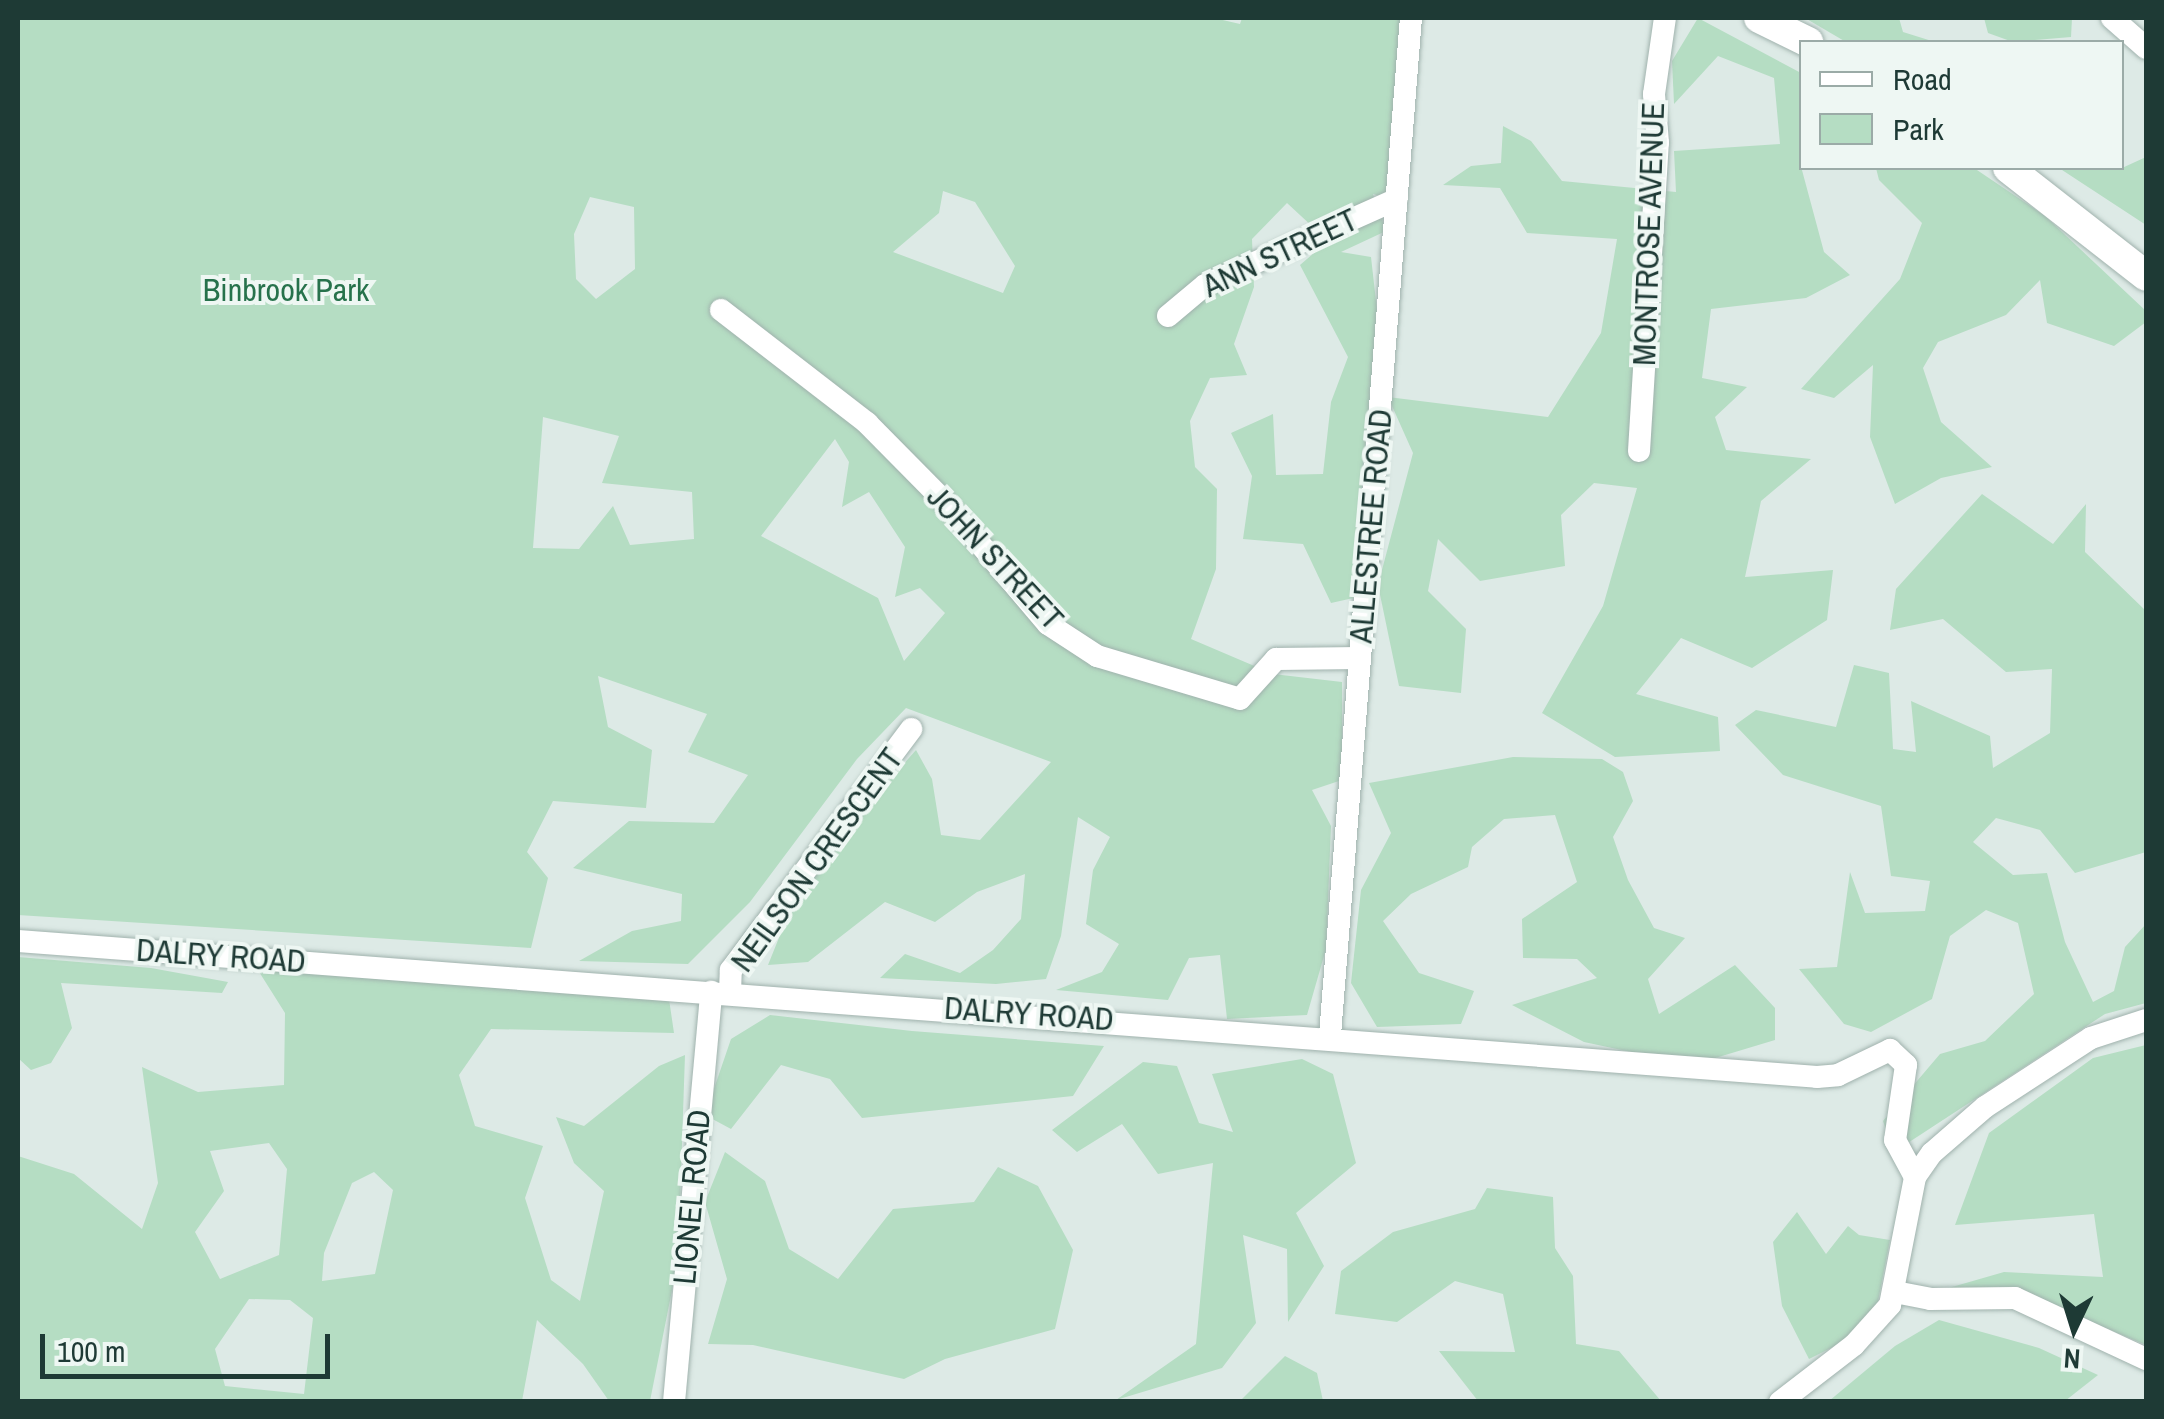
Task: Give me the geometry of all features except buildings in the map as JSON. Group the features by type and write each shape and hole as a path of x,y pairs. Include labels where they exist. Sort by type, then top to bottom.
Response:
{"street":[{"name":"ALLESTREE ROAD","path":"1330,1036 1412,18"},
{"name":"MONTROSE AVENUE","path":"1638,451 1658,142 1654,94 1666,18"},
{"path":"1759,18 1804,40"},
{"path":"2112,18 2146,48"},
{"path":"2011,170 2146,276"},
{"name":"ANN STREET","path":"1168,316 1205,285 1397,199"},
{"name":"JOHN STREET","path":"720,310 867,423 941,498 1048,624 1097,656 1240,699 1276,659 1360,658"},
{"name":"NEILSON CRESCENT","path":"720,993 731,970 911,729"},
{"name":"DALRY ROAD","path":"18,941 1330,1036 1817,1077 1897,1051 1906,1065 1895,1140 1915,1177"},
{"name":"LIONEL ROAD","path":"674,1402 720,993"},
{"path":"1780,1402 1854,1345 1883,1316 1894,1292 1915,1177 1985,1107 2090,1038 2146,1020"},
{"path":"1894,1292 1930,1299 2015,1298 2146,1359"}],"green space":[{"name":"Binbrook Park","path":"18,18 1214,18 1240,24 1242,18 1407,18 1393,200 1373,194 1386,231 1341,252 1371,257 1378,319 1362,477 1358,597 1331,603 1303,544 1243,539 1252,476 1231,433 1273,414 1276,475 1323,474 1331,402 1348,357 1300,265 1328,241 1287,203 1252,239 1254,287 1234,344 1247,375 1210,378 1190,421 1195,467 1217,489 1216,569 1191,639 1273,674 1342,682 1342,780 1312,790 1331,826 1326,949 1307,1015 1227,1019 1220,955 1189,958 1168,1000 1056,990 1102,972 1119,944 1086,924 1093,870 1110,837 1078,817 1061,936 1046,979 996,984 880,978 905,954 960,973 993,950 1021,919 1025,874 977,892 935,922 885,902 808,962 768,965 803,878 916,750 932,779 941,835 980,840 1051,762 906,708 857,759 750,902 688,964 579,961 632,931 681,921 682,894 573,868 629,821 714,823 748,775 688,752 707,714 598,676 608,727 652,750 646,808 553,801 527,852 548,878 531,948 18,915","holes":["943,191 975,202 1015,266 1003,293 893,252 939,213","590,197 634,207 635,269 596,299 576,279 574,234","543,417 619,436 602,483 692,492 694,539 630,545 613,506 579,549 533,548","835,439 849,462 842,507 869,492 905,547 895,597 920,588 945,613 904,661 878,598 761,536"]},
{"path":"1698,18 1799,72 1799,170 1824,252 1850,275 1806,298 1711,309 1702,378 1747,387 1715,417 1726,450 1811,459 1761,501 1745,577 1833,570 1827,620 1752,668 1681,638 1636,694 1718,717 1720,751 1615,757 1542,713 1603,606 1637,488 1594,483 1561,515 1565,566 1480,581 1438,539 1428,591 1466,629 1461,693 1399,686 1378,585 1413,453 1388,397 1548,417 1601,333 1617,239 1527,233 1500,188 1443,185 1471,166 1501,163 1503,126 1531,141 1562,181 1676,192 1674,151 1780,144 1774,78 1718,56 1674,104 1672,61"},
{"path":"1805,18 1899,18 1903,32 1929,40 1843,40"},
{"path":"1984,18 2072,18 2071,37 2007,40 1988,33"},
{"path":"2146,157 2146,225 2062,170 2124,170"},
{"path":"1876,170 1977,170 2045,216 2146,311 2146,322 2114,346 2047,323 2040,280 2006,315 1938,342 1923,368 1941,422 1992,467 1941,478 1895,504 1870,437 1873,365 1834,398 1801,389 1900,279 1922,223 1879,180"},
{"path":"1982,494 2053,544 2086,504 2085,552 2146,611 2146,852 2075,873 2040,830 1996,818 1973,842 2013,875 2047,873 2065,942 2093,1002 2114,991 2125,947 2146,924 2146,1003 2105,1014 1894,1152 1883,1121 1940,1054 1985,1041 2034,994 2018,923 1986,910 1950,936 1932,999 1871,1032 1844,1024 1799,969 1837,967 1850,872 1865,913 1925,911 1930,881 1891,876 1881,806 1783,775 1735,725 1756,710 1836,727 1854,665 1889,673 1893,749 1916,752 1911,701 1990,736 1993,768 2050,733 2052,669 2006,672 1943,619 1890,630 1896,589"},
{"path":"1513,757 1602,759 1623,772 1633,801 1613,837 1628,880 1654,928 1685,938 1648,979 1659,1014 1735,965 1775,1008 1775,1040 1692,1065 1584,1042 1512,1005 1597,978 1577,959 1523,958 1522,919 1577,882 1555,815 1504,819 1472,847 1468,867 1411,894 1383,921 1419,973 1474,991 1461,1024 1377,1027 1351,983 1361,890 1391,833 1369,783"},
{"path":"18,957 151,968 228,982 222,993 61,983 72,1028 51,1063 31,1070 18,1058"},
{"path":"256,967 669,999 674,1033 491,1029 459,1075 475,1126 543,1146 525,1198 551,1280 580,1301 604,1191 574,1163 556,1117 584,1126 659,1066 685,1055 678,1260 650,1401 609,1401 583,1364 537,1320 522,1401 18,1401 18,1156 74,1174 142,1229 158,1183 142,1067 198,1092 284,1085 285,1013","holes":["269,1143 287,1169 279,1255 220,1279 195,1232 224,1191 210,1151","374,1172 393,1190 375,1274 322,1281 324,1253 352,1183","249,1299 290,1300 313,1318 304,1394 225,1386 215,1349"]},
{"path":"770,1015 1104,1046 1073,1096 862,1118 830,1079 781,1065 731,1129 705,1115 731,1039"},
{"path":"2146,1045 2146,1345 2108,1329 1945,1289 2004,1272 2103,1277 2094,1214 1955,1225 1989,1133 2093,1058"},
{"path":"1302,1059 1333,1074 1356,1163 1296,1213 1324,1266 1288,1322 1287,1249 1243,1235 1256,1323 1222,1368 1116,1400 1196,1344 1213,1163 1158,1174 1122,1124 1077,1152 1052,1130 1143,1062 1177,1066 1199,1123 1233,1132 1212,1074"},
{"path":"725,1152 765,1181 789,1249 838,1279 893,1209 974,1202 998,1167 1038,1186 1073,1250 1055,1329 945,1359 904,1379 753,1345 708,1344 727,1279 705,1202"},
{"path":"1487,1188 1553,1197 1555,1248 1573,1276 1576,1344 1619,1351 1661,1401 1478,1401 1439,1351 1515,1352 1503,1294 1455,1281 1397,1322 1335,1314 1341,1271 1393,1232 1475,1209"},
{"path":"1797,1212 1826,1254 1848,1226 1859,1235 1890,1240 1873,1327 1809,1359 1782,1306 1773,1242"},
{"path":"1939,1320 2039,1348 2098,1375 2065,1401 1829,1401 1895,1346"},
{"path":"1285,1356 1317,1373 1323,1401 1240,1401"}]}
